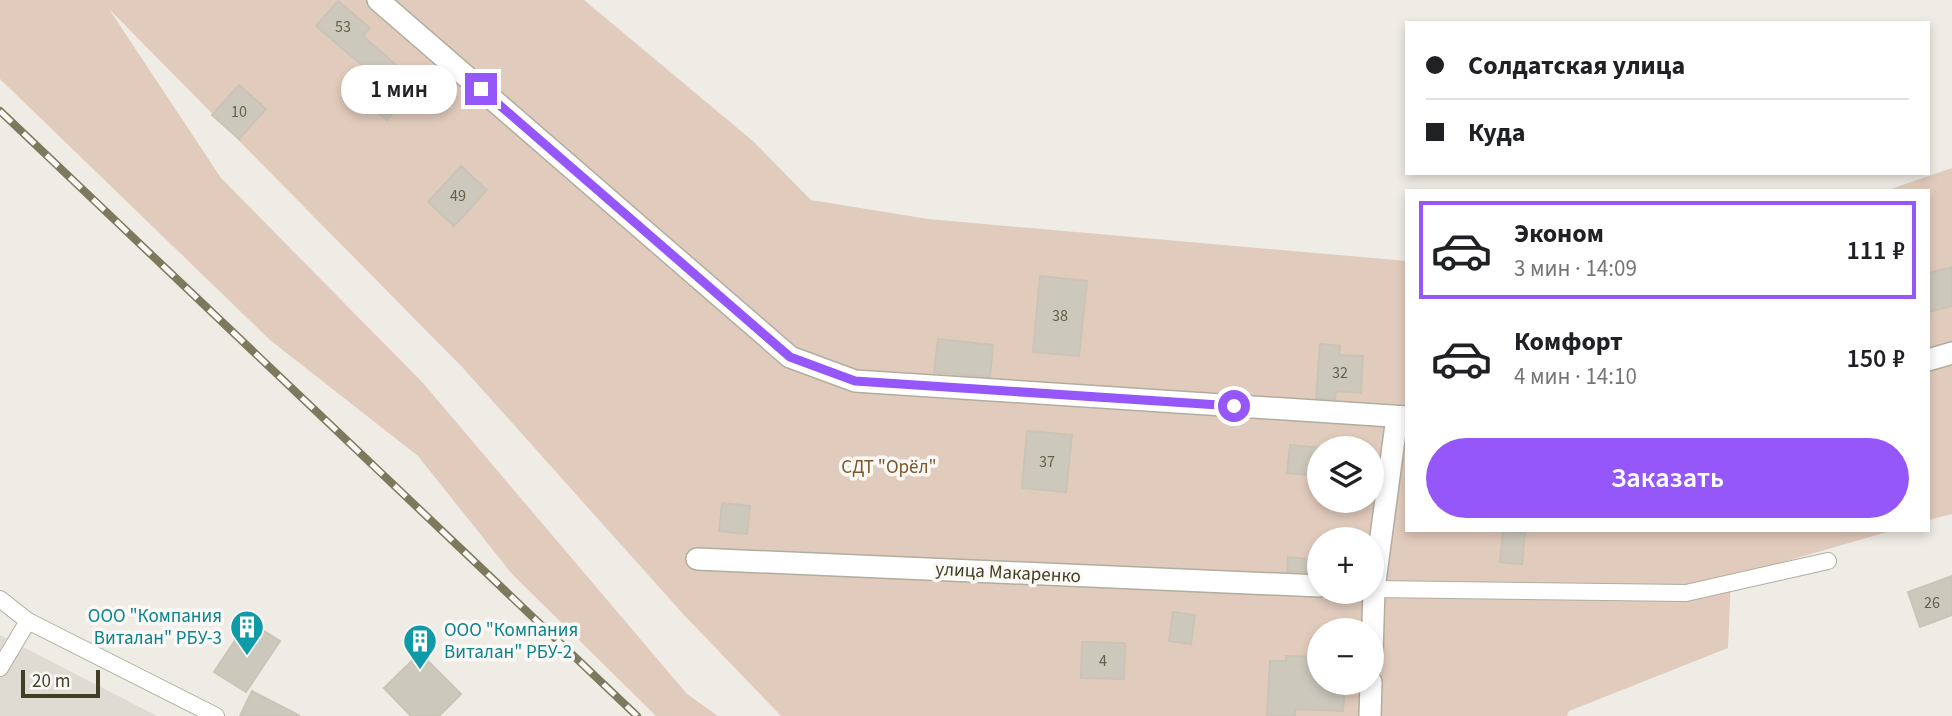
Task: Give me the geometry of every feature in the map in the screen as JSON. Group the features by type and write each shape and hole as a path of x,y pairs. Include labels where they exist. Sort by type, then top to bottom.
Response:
{"street":[{"path":"378,0 790,357 855,381 1402,417 1383,527"},
{"path":"1930,359 1952,353"},
{"name":"улица Макаренко","path":"697,559 1307,585"},
{"path":"1370,716 1371,695"}],"lane":[{"path":"1384,589 1686,593 1828,561"},
{"path":"0,599 28,621 216,716"},
{"path":"0,668 28,621"}],"shaded area":[{"path":"0,635 157,716 0,716"}],"green space":[{"name":"СДТ \"Орёл\"","path":"0,0 584,0 754,142 811,200 928,219 1405,261 1405,532 1887,532 1731,577 1728,648 1569,711 1567,716 781,716 684,615 463,368 109,9 221,178 423,383 687,694 718,716 656,716 512,574 418,456 270,340 0,79"},
{"path":"1952,168 1952,514 1930,520 1930,189 1891,189"}],"building":[{"path":"338,1 370,28 363,36 418,84 387,120 354,91 370,72 316,26"},
{"path":"239,85 266,109 239,139 212,115"},
{"path":"461,166 487,190 454,226 428,202"},
{"path":"1952,267 1952,306 1930,312 1930,272"},
{"path":"1040,276 1087,281 1079,356 1033,352"},
{"path":"938,339 993,345 990,377 934,372"},
{"path":"1320,344 1340,346 1339,355 1363,356 1361,393 1336,391 1335,399 1316,398"},
{"path":"1027,431 1072,435 1066,492 1022,488"},
{"path":"1290,445 1307,447 1307,475 1287,473"},
{"path":"722,503 750,506 747,534 719,531"},
{"path":"1503,532 1525,533 1522,564 1500,562"},
{"path":"1288,557 1307,559 1307,572 1287,571"},
{"path":"1952,576 1952,615 1920,627 1908,592"},
{"path":"1173,612 1195,615 1191,644 1169,641"},
{"name":"ООО \"Компания Виталан\" РБУ-3","path":"248,621 280,641 246,692 214,672"},
{"path":"1082,642 1125,643 1124,679 1081,678"},
{"name":"ООО \"Компания Виталан\" РБУ-2","path":"420,653 461,694 439,716 411,716 384,688"},
{"path":"1286,656 1307,657 1307,695 1344,695 1343,711 1295,709 1295,716 1267,716 1270,661 1286,661"},
{"path":"252,691 300,716 240,716"}],"railway":[{"path":"0,111 637,716"}],"place":[{"name":"ООО \"Компания Виталан\" РБУ-3","path":"247,657"},
{"name":"ООО \"Компания Виталан\" РБУ-2","path":"420,671"}],"route":[{"path":"481,89 790,357 855,381 1234,406"}]}
